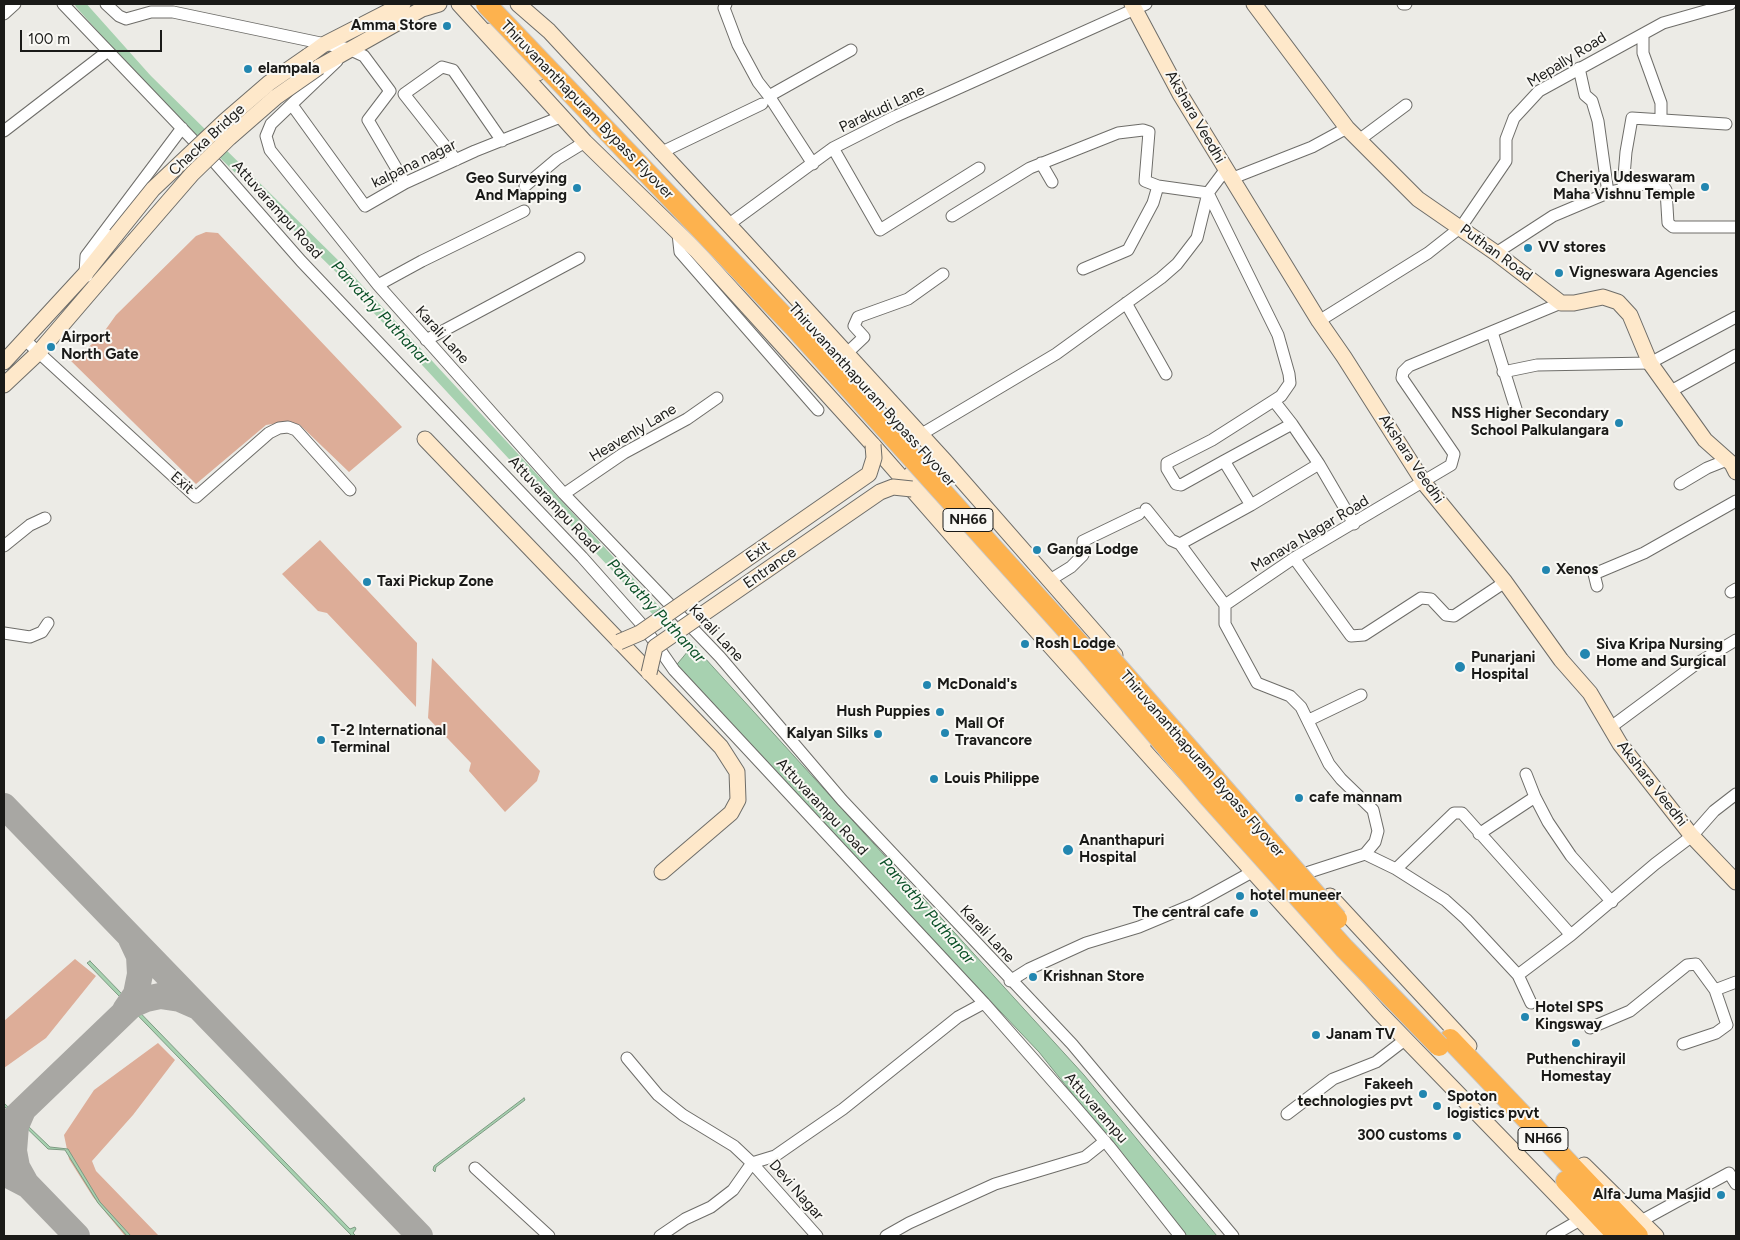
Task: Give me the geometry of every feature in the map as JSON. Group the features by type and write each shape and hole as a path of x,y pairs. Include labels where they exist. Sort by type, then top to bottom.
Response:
{"highway":[{"name":"Thiruvananthapuram Bypass Flyover","path":"486,4 800,335 1084,649 1208,796 1338,940 1639,1229"},
{"name":"Thiruvananthapuram Bypass Flyover","path":"503,4 801,317 1092,638 1445,1043 1618,1236"}],"street":[{"path":"4,14 15,4"},
{"name":"Attuvarampu Road","path":"62,4 216,164 324,285 582,557 644,628 674,670 984,1004"},
{"path":"106,4 119,16 126,19 151,12 173,12 323,45 349,48 364,56 390,92 400,96 442,68 453,70 502,141"},
{"path":"314,61 323,45 403,4"},
{"path":"314,61 349,48 422,9 439,4"},
{"path":"459,4 585,142 696,250 874,445 1252,872 1406,1039 1596,1236"},
{"path":"518,4 549,31 846,354 1050,580 1309,874 1639,1229 1656,1236"},
{"path":"726,4 724,8 738,45 758,82 765,100 812,164"},
{"name":"Puthan Road","path":"1254,4 1347,128 1418,199 1496,252 1561,303"},
{"name":"Mepally Road","path":"1319,321 1428,252 1461,227 1506,161 1506,139 1514,118 1538,91 1662,24 1730,4"},
{"name":"Parakudi Lane","path":"978,168 880,230 833,148 1138,5"},
{"name":"Akshara Veedhi","path":"1138,5 1180,94 1319,321 1424,483 1505,582 1561,660 1590,693 1620,744 1692,836 1736,882"},
{"path":"483,30 492,32 506,40 694,228 1093,676 1222,828 1223,840"},
{"path":"1643,34 1643,53 1661,103 1661,120"},
{"name":"Karali Lane","path":"349,48 271,124 266,136 270,150 378,285 426,340 564,494 720,657 842,800 1010,981 1072,1044 1233,1236"},
{"path":"660,153 765,100 851,50"},
{"path":"4,131 108,51"},
{"name":"Chacka Bridge","path":"4,362 85,274 153,189 225,121 269,83 314,61"},
{"name":"Chacka Bridge","path":"4,385 38,352 192,174 314,61"},
{"path":"1579,68 1585,95 1592,101 1598,121 1608,193"},
{"path":"390,92 368,120 404,183"},
{"path":"404,94 456,160"},
{"path":"1359,140 1406,104"},
{"name":"kalpana nagar","path":"292,105 365,206 404,183 563,116"},
{"path":"1623,188 1626,152 1632,118 1726,124"},
{"path":"97,283 85,274 86,256 182,128"},
{"path":"920,436 1056,354 1177,264 1197,238 1208,193 1229,173 1312,146 1347,128"},
{"path":"952,216 999,186 1041,163 1118,133 1143,130 1149,132 1145,181 1158,186 1208,193"},
{"path":"525,186 557,159 585,142"},
{"path":"728,225 833,148"},
{"path":"1041,163 1052,182"},
{"path":"1496,252 1553,216 1608,193 1649,183 1662,184 1666,190 1668,223 1673,227 1736,227"},
{"path":"1083,269 1128,250 1153,202 1158,186"},
{"path":"1208,193 1278,335 1290,383 1287,390 1274,401 1212,440 1167,463 1167,469 1176,484 1181,485 1292,424"},
{"path":"378,285 422,260 524,211"},
{"path":"678,234 680,252 818,410"},
{"path":"426,340 579,258"},
{"path":"846,354 864,337 854,326 858,317 908,299 943,274"},
{"path":"1516,409 1492,332 1561,303 1574,303 1603,298 1618,302 1630,315 1650,363 1705,440 1733,464"},
{"path":"1126,303 1166,374"},
{"path":"1504,372 1537,365 1650,363 1736,317"},
{"name":"Manava Nagar Road","path":"1225,605 1294,558 1424,483 1451,465 1454,454 1405,383 1403,372 1416,362 1492,332"},
{"path":"25,340 38,352"},
{"name":"Exit","path":"38,352 196,496 269,433 279,428 288,427 296,430 350,490"},
{"path":"1671,391 1736,355"},
{"name":"Heavenly Lane","path":"564,494 624,453 687,419 717,398"},
{"path":"1274,401 1319,464 1354,524"},
{"path":"425,439 721,747 737,772 738,800 731,813 662,872"},
{"name":"Exit","path":"619,642 640,634 869,474 874,458 874,445"},
{"path":"1224,461 1251,505"},
{"path":"1180,544 1251,505 1319,464"},
{"path":"1680,484 1707,468 1733,464"},
{"name":"Entrance","path":"649,673 655,647 880,492 893,487 912,489"},
{"path":"1597,586 1594,574 1644,552 1736,501"},
{"path":"1050,580 1071,567 1083,555 1083,541 1143,512 1171,540 1180,544 1225,605 1225,624 1257,683 1290,696 1301,707 1329,764 1341,779 1373,810 1378,831 1375,842 1365,854 1309,874 1300,874 1285,885 1280,901"},
{"path":"4,546 30,525 45,518"},
{"path":"1294,558 1350,636 1364,635 1421,598 1431,599 1446,615 1454,616 1505,582"},
{"path":"4,633 30,637 42,632 48,623"},
{"path":"1611,728 1696,664 1736,640"},
{"path":"1309,720 1361,695"},
{"path":"1526,774 1535,798 1548,822 1572,856 1612,902"},
{"path":"1518,975 1571,935 1655,864 1692,836 1714,811 1736,794"},
{"path":"1479,834 1535,798"},
{"path":"1396,869 1454,813 1465,815 1479,834 1571,935"},
{"path":"1010,981 1029,969 1086,943 1139,927 1194,904 1252,872 1267,869 1280,857 1280,841"},
{"path":"1365,854 1396,869 1445,900 1466,919 1518,975 1531,1002"},
{"path":"1590,1028 1630,1011 1680,970 1692,963 1696,964 1715,990 1727,1025 1716,1033 1683,1044"},
{"path":"1715,990 1736,982"},
{"path":"660,1236 685,1219 711,1207 733,1190 752,1163 775,1156 790,1146 843,1109 958,1017 984,1004"},
{"name":"Attuvarampu","path":"984,1004 1105,1141 1180,1236"},
{"path":"1287,1114 1333,1079 1376,1062 1406,1039"},
{"name":"Devi Nagar","path":"627,1058 658,1094 683,1116 734,1146 752,1163 817,1236"},
{"path":"886,1236 909,1223 995,1184 1085,1157 1105,1141"},
{"path":"475,1168 549,1236"},
{"path":"1639,1229 1730,1173 1736,1184"},
{"path":"1552,1236 1580,1220"}],"shaded area":[{"path":"206,232 218,233 402,427 349,472 300,425 285,422 266,425 196,484 69,359 83,352 101,336 116,315 196,236"},
{"path":"320,540 417,643 416,707 327,613 318,611 282,574"},
{"path":"432,658 540,771 537,781 505,812 469,771 471,763 428,718"},
{"path":"75,959 96,976 46,1038 4,1068 4,1021"},
{"path":"158,1043 175,1060 133,1115 92,1161 96,1171 159,1236 125,1236 93,1197 69,1159 64,1135 94,1090"}],"water":[{"path":"693,645 1084,1075 1217,1236 1186,1236 1039,1052 674,668"},
{"path":"90,961 350,1229 355,1227 356,1229 353,1233 356,1236 352,1236 87,963"},
{"path":"524,1098 525,1100 436,1167 435,1172 433,1170 434,1166"},
{"path":"4,1103 50,1147 68,1149 100,1202 131,1236 127,1236 98,1203 65,1150 48,1149 4,1106"}],"waterway":[{"name":"Parvathy Puthanar","path":"80,4 147,79 342,271 700,658"}],"taxiway":[{"path":"4,806 420,1236"},
{"path":"129,1006 125,1010 136,994 140,974 139,956 131,939"},
{"path":"4,1128 132,1005 160,996 180,999 196,1006"},
{"path":"4,1173 27,1185 17,1167 14,1151 16,1126 23,1110"},
{"path":"15,1172 77,1236"}],"place":[{"name":"Amma Store","path":"447,26"},
{"name":"elampala","path":"248,69"},
{"name":"Cheriya Udeswaram Maha Vishnu Temple","path":"1705,187"},
{"name":"Geo Surveying And Mapping","path":"577,188"},
{"name":"VV stores","path":"1528,248"},
{"name":"Vigneswara Agencies","path":"1559,273"},
{"name":"Airport North Gate","path":"51,347"},
{"name":"NSS Higher Secondary School Palkulangara","path":"1619,423"},
{"name":"Ganga Lodge","path":"1037,550"},
{"name":"Xenos","path":"1546,570"},
{"name":"Taxi Pickup Zone","path":"367,582"},
{"name":"Rosh Lodge","path":"1025,644"},
{"name":"Siva Kripa Nursing Home and Surgical","path":"1585,654"},
{"name":"Punarjani Hospital","path":"1460,667"},
{"name":"McDonald's","path":"927,685"},
{"name":"Hush Puppies","path":"940,712"},
{"name":"Mall Of Travancore","path":"945,733"},
{"name":"Kalyan Silks","path":"878,734"},
{"name":"T-2 International Terminal","path":"321,740"},
{"name":"Louis Philippe","path":"934,779"},
{"name":"cafe mannam","path":"1299,798"},
{"name":"Ananthapuri Hospital","path":"1068,850"},
{"name":"hotel muneer","path":"1240,896"},
{"name":"The central cafe","path":"1254,913"},
{"name":"Krishnan Store","path":"1033,977"},
{"name":"Hotel SPS Kingsway","path":"1525,1017"},
{"name":"Janam TV","path":"1316,1035"},
{"name":"Puthenchirayil Homestay","path":"1576,1043"},
{"name":"Fakeeh technologies pvt","path":"1423,1094"},
{"name":"Spoton logistics pvvt","path":"1437,1106"},
{"name":"300 customs","path":"1457,1136"},
{"name":"Alfa Juma Masjid","path":"1721,1195"}]}
